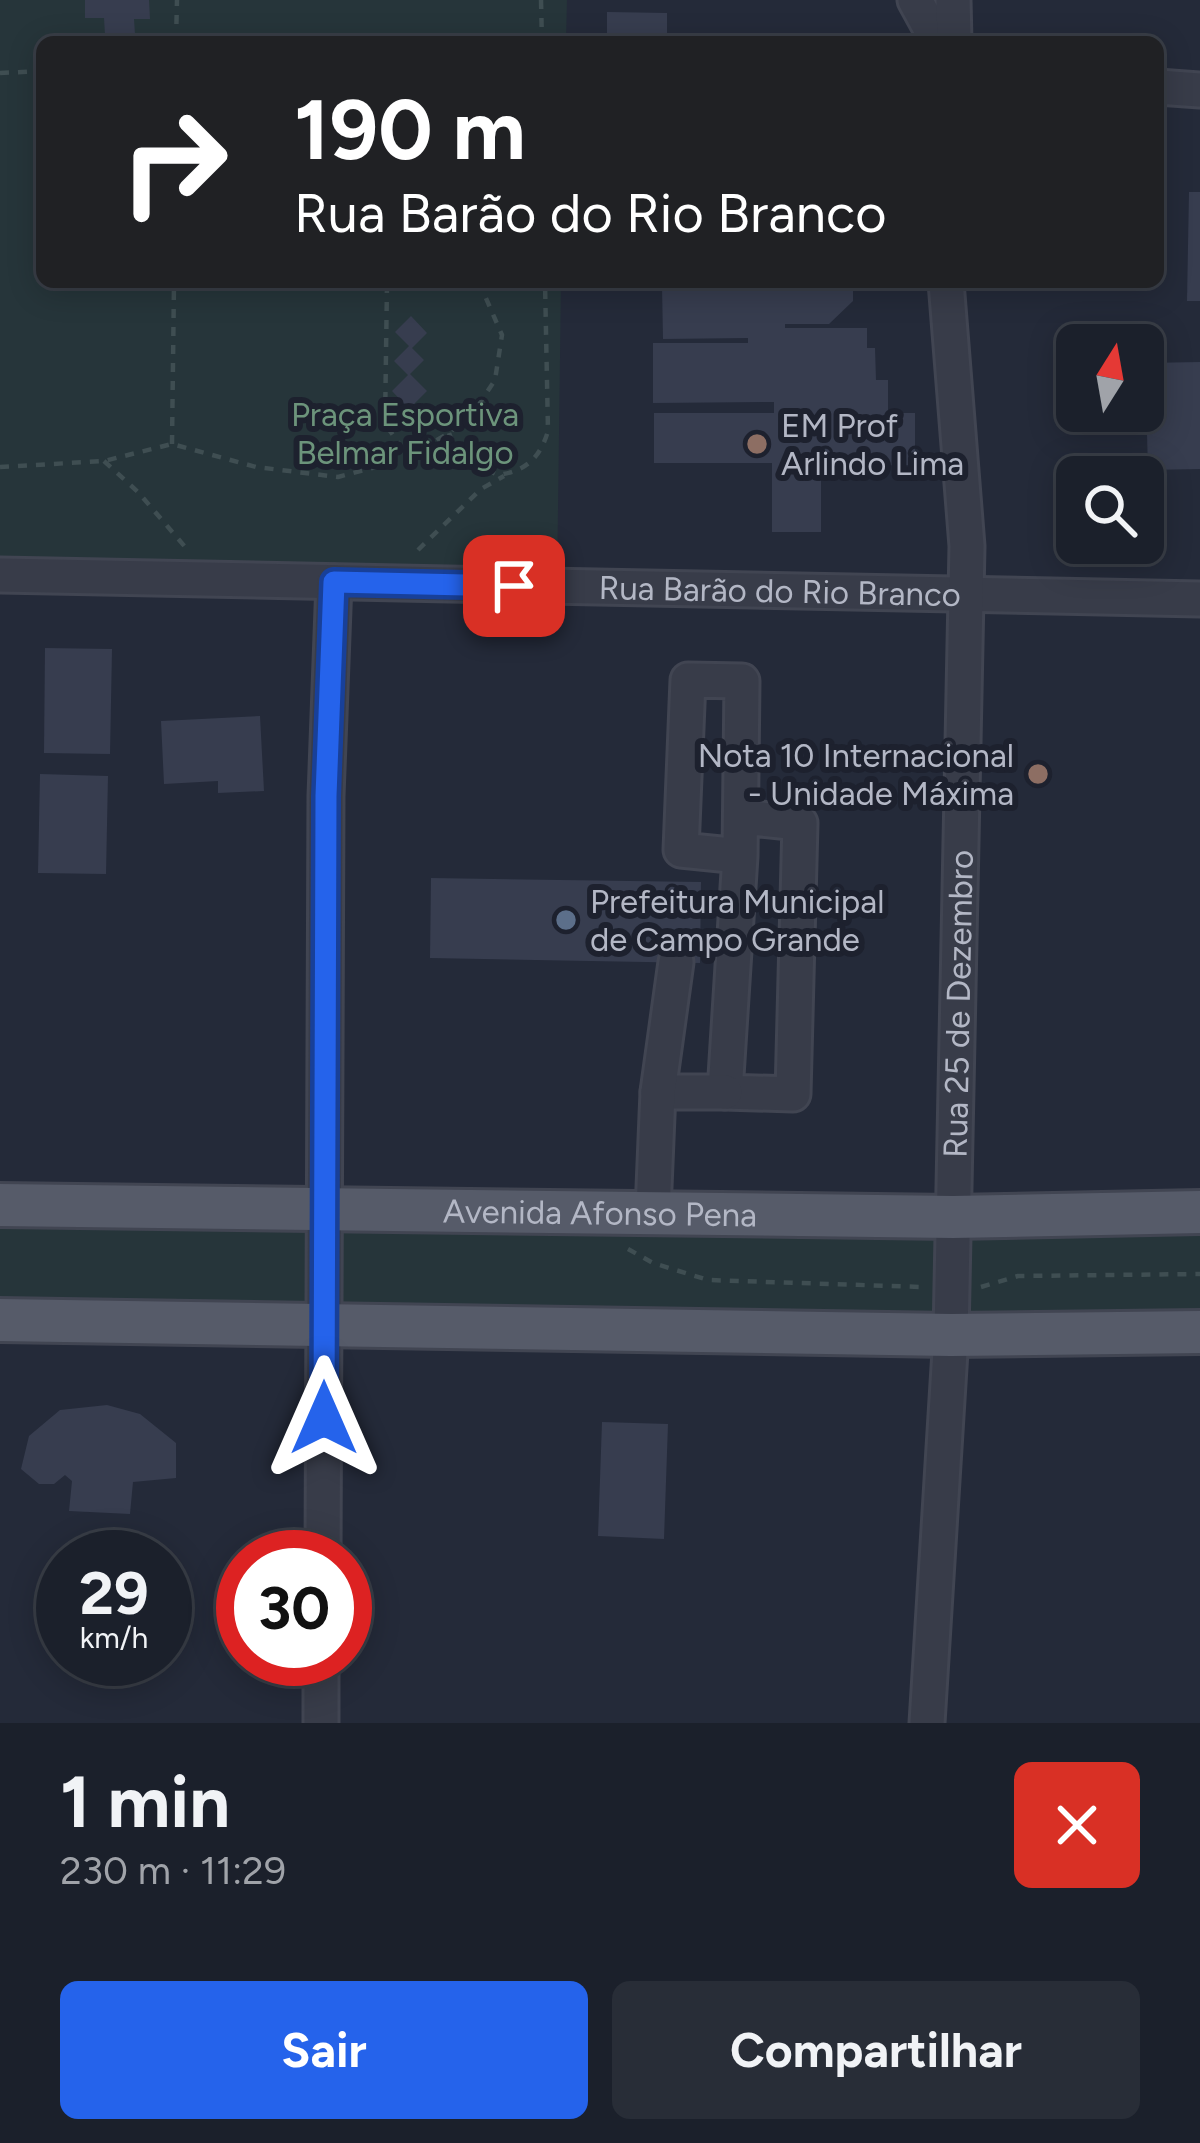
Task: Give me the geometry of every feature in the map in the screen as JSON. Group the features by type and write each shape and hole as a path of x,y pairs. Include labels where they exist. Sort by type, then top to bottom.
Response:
{"main road":[{"name":"Avenida Afonso Pena","path":"0,1205 953,1217 1200,1212"},
{"path":"0,1320 950,1335 1200,1332"}],"street":[{"path":"915,0 935,36"},
{"path":"953,0 954,36"},
{"path":"1164,87 1200,90"},
{"name":"Rua 25 de Dezembro","path":"926,1723 952,1287 967,547 946,288"},
{"name":"Rua Barão do Rio Branco","path":"0,575 1200,599"},
{"path":"322,1530 326,796 334,582"},
{"path":"725,1092 740,856 742,817 742,681 688,680 682,850 740,856"},
{"path":"658,1092 793,1094 800,823 742,817"},
{"path":"652,1211 658,1092 676,962"},
{"path":"321,1686 321,1723"}],"path":[{"path":"176,36 177,0"},
{"path":"542,0 542,36"},
{"path":"0,74 36,71"},
{"path":"172,444 174,288"},
{"path":"387,288 385,424 400,446 415,452"},
{"path":"0,467 104,461 172,444 256,467 338,477 415,452 449,433 475,410 495,380 502,335 483,288"},
{"path":"385,583 481,489 529,465 542,448 548,431 545,288"},
{"path":"449,433 472,461 498,475 515,472"},
{"path":"104,461 172,531 204,579"},
{"path":"626,1247 653,1263 708,1280 988,1287 1018,1276 1200,1274"}],"green space":[{"name":"Praça Esportiva Belmar Fidalgo","path":"0,0 567,0 566,36 36,36 36,288 561,288 557,586 0,575"},
{"path":"0,1205 1200,1212 1200,1332 0,1320"}],"building":[{"path":"85,0 149,0 150,19 134,19 135,34 105,35 104,18 85,18"},
{"path":"607,12 667,13 667,36 607,36"},
{"path":"1189,192 1200,192 1200,301 1187,301"},
{"path":"662,288 853,288 853,301 829,324 785,324 785,328 867,328 867,348 875,348 876,380 888,380 888,413 915,413 915,465 821,466 821,532 772,532 772,463 654,463 654,413 774,413 774,402 653,403 653,343 748,343 748,338 663,339"},
{"path":"411,316 427,333 412,348 424,360 410,374 427,391 409,409 392,391 408,375 394,361 409,346 395,332"},
{"path":"1200,362 1200,469 1164,470 1164,456 1148,456 1147,432 1164,432 1164,363"},
{"path":"45,648 112,649 110,754 44,753"},
{"path":"260,716 264,791 218,793 218,781 164,784 161,721"},
{"path":"40,774 108,776 106,874 38,873"},
{"name":"Prefeitura Municipal de Campo Grande","path":"431,878 701,882 700,963 430,958"},
{"path":"107,1405 140,1414 176,1443 176,1478 133,1482 130,1514 69,1511 72,1481 65,1475 54,1484 39,1484 21,1469 29,1436 60,1410"},
{"path":"602,1422 668,1424 664,1539 598,1536"}],"place":[{"name":"EM Prof Arlindo Lima","path":"757,444"},
{"name":"Nota 10 Internacional - Unidade Máxima","path":"1038,774"},
{"name":"Prefeitura Municipal de Campo Grande","path":"566,920"}],"route":[{"path":"324,1418 326,796 334,582 514,586"}]}
